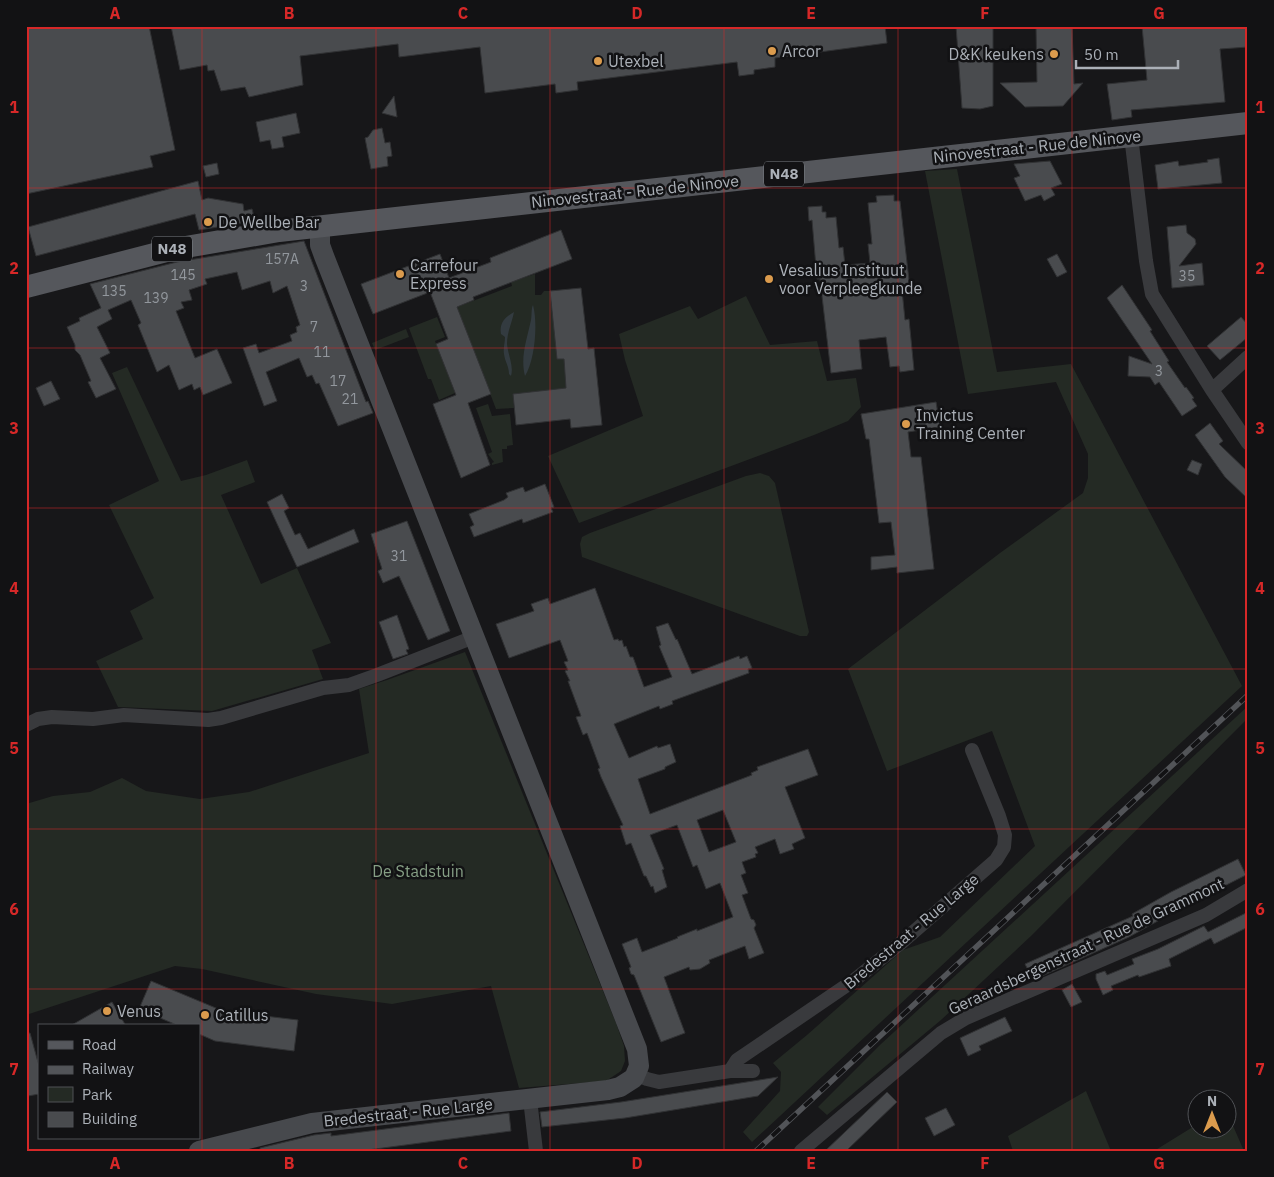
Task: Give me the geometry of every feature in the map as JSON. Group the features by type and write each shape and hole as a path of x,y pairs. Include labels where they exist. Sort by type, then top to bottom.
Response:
{"main road":[{"name":"Ninovestraat - Rue de Ninove","path":"26,287 174,249 278,231 1248,123"}],"street":[{"path":"1131,136 1146,261 1152,294 1212,390 1248,443"},
{"path":"320,227 320,245 324,256 635,1046 639,1066 635,1074 659,1082 730,1071 753,1070"},
{"path":"1212,390 1248,357"},
{"path":"26,725 38,719 52,717 93,719 124,715 208,720 221,718 323,688 349,685 474,637"},
{"name":"Bredestraat - Rue Large","path":"730,1071 738,1060 853,981 902,942 996,860 1004,847 1005,835 1000,816 972,750"},
{"name":"Geraardsbergenstraat - Rue de Grammont","path":"801,1151 941,1033 966,1018 1206,915 1248,890"},
{"name":"Bredestraat - Rue Large","path":"199,1151 312,1123 608,1090 634,1078 635,1074"},
{"path":"530,1099 536,1151"}],"green space":[{"path":"957,169 997,372 1071,364 1242,686 752,1142 743,1132 780,1091 781,1072 773,1063 903,950 940,937 1035,846 992,731 887,771 848,669 1000,553 1083,493 1088,478 1088,454 1056,382 968,394 925,171"},
{"path":"535,274 535,295 541,295 544,291 550,291 557,359 564,359 566,388 513,394 514,408 496,409 457,307 512,286 511,282"},
{"path":"746,296 770,345 817,341 827,381 856,378 861,407 848,421 814,435 579,523 548,456 643,416 625,360 619,334 690,306 698,319"},
{"path":"437,317 445,337 435,341 455,393 439,400 431,379 428,379 409,328"},
{"path":"406,329 409,337 375,350 372,343"},
{"path":"127,367 181,481 206,475 247,460 255,482 221,495 261,584 297,568 331,643 312,650 323,679 212,711 118,707 96,661 143,639 130,611 154,598 109,505 159,481 112,373"},
{"path":"488,404 492,416 510,414 513,445 507,446 507,449 502,449 503,462 492,465 494,462 488,454 492,452 476,408"},
{"path":"760,473 769,476 775,483 809,632 807,636 800,636 582,557 580,544 582,537 590,533 746,476"},
{"name":"De Stadstuin","path":"465,652 616,1023 624,1046 625,1061 621,1071 606,1081 519,1088 491,986 392,1004 316,994 202,969 175,966 26,1015 26,804 53,796 90,792 122,778 146,791 200,799 249,792 369,753 359,689"},
{"path":"1248,706 1248,718 1031,936 941,1020 827,1115 818,1107 881,1044"},
{"path":"1086,1091 1111,1151 1013,1151 1008,1136"},
{"path":"1186,1131 1186,1140 1236,1140 1236,1133 1244,1151 1154,1151"}],"shaded area":[{"path":"533,305 535,313 535,341 531,361 525,376 523,362"},
{"path":"514,312 507,344 511,376 505,359 505,337 501,334 501,327 503,321"}],"building":[{"path":"26,26 149,26 175,150 150,156 153,167 26,194"},
{"path":"171,26 885,26 887,43 775,58 775,67 754,70 754,74 739,76 737,62 577,82 578,90 556,93 555,84 485,93 480,47 399,57 398,44 300,56 303,85 249,97 245,87 221,91 214,70 208,71 207,65 180,70"},
{"path":"956,26 993,26 993,106 980,109 962,108"},
{"name":"D&K keukens","path":"1036,26 1072,26 1074,84 1083,83 1063,106 1025,107 1000,83 1037,82"},
{"path":"1142,26 1248,26 1248,47 1220,49 1225,102 1131,110 1132,117 1112,120 1107,84 1147,80"},
{"path":"394,96 397,117 382,113"},
{"path":"296,113 300,133 282,137 284,147 272,149 270,140 260,142 256,122"},
{"path":"382,128 385,143 390,142 392,156 387,157 388,166 371,169 365,138 373,130"},
{"path":"1219,158 1222,183 1158,189 1155,165 1178,161 1179,166 1208,162 1207,160"},
{"path":"1050,161 1062,184 1051,188 1055,195 1044,201 1041,195 1025,201 1014,178 1020,176 1014,164"},
{"path":"217,163 219,174 206,177 203,166"},
{"path":"198,181 202,200 208,198 243,204 244,211 252,209 255,221 199,230 195,214 36,256 28,227"},
{"path":"894,195 894,201 900,201 910,289 902,290 905,320 909,319 914,370 900,372 899,366 890,367 886,337 859,340 862,369 831,373 820,279 817,279 812,220 809,221 808,207 822,206 822,212 826,212 826,218 836,217 839,248 843,247 845,265 870,263 868,244 872,244 868,203 877,202 876,196"},
{"path":"1186,225 1187,233 1195,239 1196,244 1179,266 1202,263 1204,285 1172,288 1167,227"},
{"path":"561,230 572,259 473,297 474,300 457,307 491,394 468,403 490,465 461,478 433,404 456,395 436,344 448,339 430,292 373,314 361,284 440,254 449,278 491,262 490,258"},
{"path":"304,241 366,402 368,401 373,413 338,426 319,383 316,384 312,375 307,377 299,358 266,372 277,401 264,406 243,348 256,344 259,353 292,341 290,335 297,332 296,327 300,325 287,286 273,293 270,281 242,290 237,272 205,279 207,284 189,290 192,300 181,302 184,308 176,311 195,358 217,349 232,383 203,395 200,387 194,390 192,384 179,390 169,365 157,372 138,325 141,323 131,300 108,310 112,319 97,327 110,353 100,358 116,389 96,398 88,382 91,381 80,355 75,350 75,345 67,327 80,321 79,318 101,308 90,284 177,262"},
{"path":"1057,254 1067,272 1057,277 1047,259"},
{"path":"1122,285 1152,330 1150,331 1169,361 1167,362 1194,398 1192,399 1197,406 1182,416 1159,382 1155,385 1150,377 1128,376 1129,356 1152,364 1107,298"},
{"path":"581,288 588,349 594,348 602,425 571,428 570,419 516,425 513,394 566,388 564,359 557,359 550,291"},
{"path":"1241,317 1248,325 1248,337 1220,360 1207,346"},
{"path":"51,381 60,399 44,406 36,388"},
{"path":"936,402 940,427 908,432 911,457 921,457 934,569 897,573 897,567 871,570 871,557 895,555 891,522 879,523 869,439 866,439 861,414"},
{"path":"1210,423 1223,441 1219,444 1248,472 1248,499 1225,477 1195,435"},
{"path":"1192,460 1202,464 1198,475 1187,470"},
{"path":"545,484 554,507 551,508 553,512 523,523 522,519 474,537 470,527 474,525 469,514 504,500 508,497 506,493 523,487 525,492"},
{"path":"282,494 289,508 284,511 295,535 300,533 308,549 354,529 359,542 297,567 267,502"},
{"path":"407,521 450,631 428,640 399,576 383,583 378,571 382,569 371,534"},
{"path":"595,588 614,640 622,640 624,647 626,646 630,657 633,657 644,687 672,677 659,646 661,645 656,627 668,623 692,674 739,656 740,659 747,656 752,668 748,669 749,673 672,701 673,704 660,709 659,706 614,724 629,758 657,746 658,748 670,744 676,762 665,767 665,769 638,779 650,814 752,775 751,773 758,770 757,767 808,749 818,775 785,787 805,838 792,844 794,849 780,854 775,839 755,847 758,853 755,854 756,857 742,862 746,873 741,875 748,893 742,895 751,919 754,920 756,925 754,928 764,953 749,959 745,946 709,960 710,963 700,969 690,970 689,967 664,977 685,1033 661,1042 634,975 631,974 629,968 631,967 622,944 637,938 642,952 697,929 697,931 733,917 720,883 706,889 697,865 693,867 677,825 650,835 664,869 662,870 667,887 655,893 653,886 651,887 646,876 644,876 631,843 626,845 620,826 623,825 601,777 598,769 600,768 587,733 583,735 576,717 581,716 565,671 568,670 564,662 568,661 560,640 509,658 496,624 534,611 531,604 548,598 550,604","holes":["723,810 736,842 709,852 697,820"]},
{"path":"397,615 409,649 406,650 408,654 393,659 379,622"},
{"path":"1238,859 1246,875 1129,937 1033,980 1025,964 1133,916 1132,914 1171,892"},
{"path":"1248,912 1248,927 1214,944 1211,938 1169,959 1171,966 1139,977 1138,975 1111,986 1113,990 1103,995 1096,979 1096,974 1105,971 1107,975 1134,964 1132,959 1158,949 1204,926 1208,932"},
{"name":"Catillus","path":"151,981 223,1011 298,1020 294,1051 215,1041 200,1034 200,1024 174,1024 139,1009"},
{"path":"1072,984 1082,1002 1071,1007 1062,990"},
{"name":"Venus","path":"112,1002 125,1024 74,1024"},
{"path":"1005,1017 1012,1031 979,1046 981,1050 968,1056 960,1038"},
{"path":"26,1033 30,1033 38,1062 38,1094 28,1096 26,1090"},
{"path":"778,1077 758,1096 625,1118 542,1127 540,1112 621,1102"},
{"path":"887,1092 897,1102 846,1151 825,1151"},
{"path":"946,1108 955,1125 934,1136 925,1118"},
{"path":"509,1113 511,1131 360,1151 260,1151 260,1148 314,1135 331,1133 331,1136"}],"railway":[{"path":"756,1151 1248,695"}],"place":[{"name":"Arcor","path":"772,51"},
{"name":"D&K keukens","path":"1054,54"},
{"name":"Utexbel","path":"598,61"},
{"name":"De Wellbe Bar","path":"208,222"},
{"name":"Carrefour Express","path":"400,274"},
{"name":"Vesalius Instituut voor Verpleegkunde","path":"769,279"},
{"name":"Invictus Training Center","path":"906,424"},
{"name":"Venus","path":"107,1011"},
{"name":"Catillus","path":"205,1015"}]}
